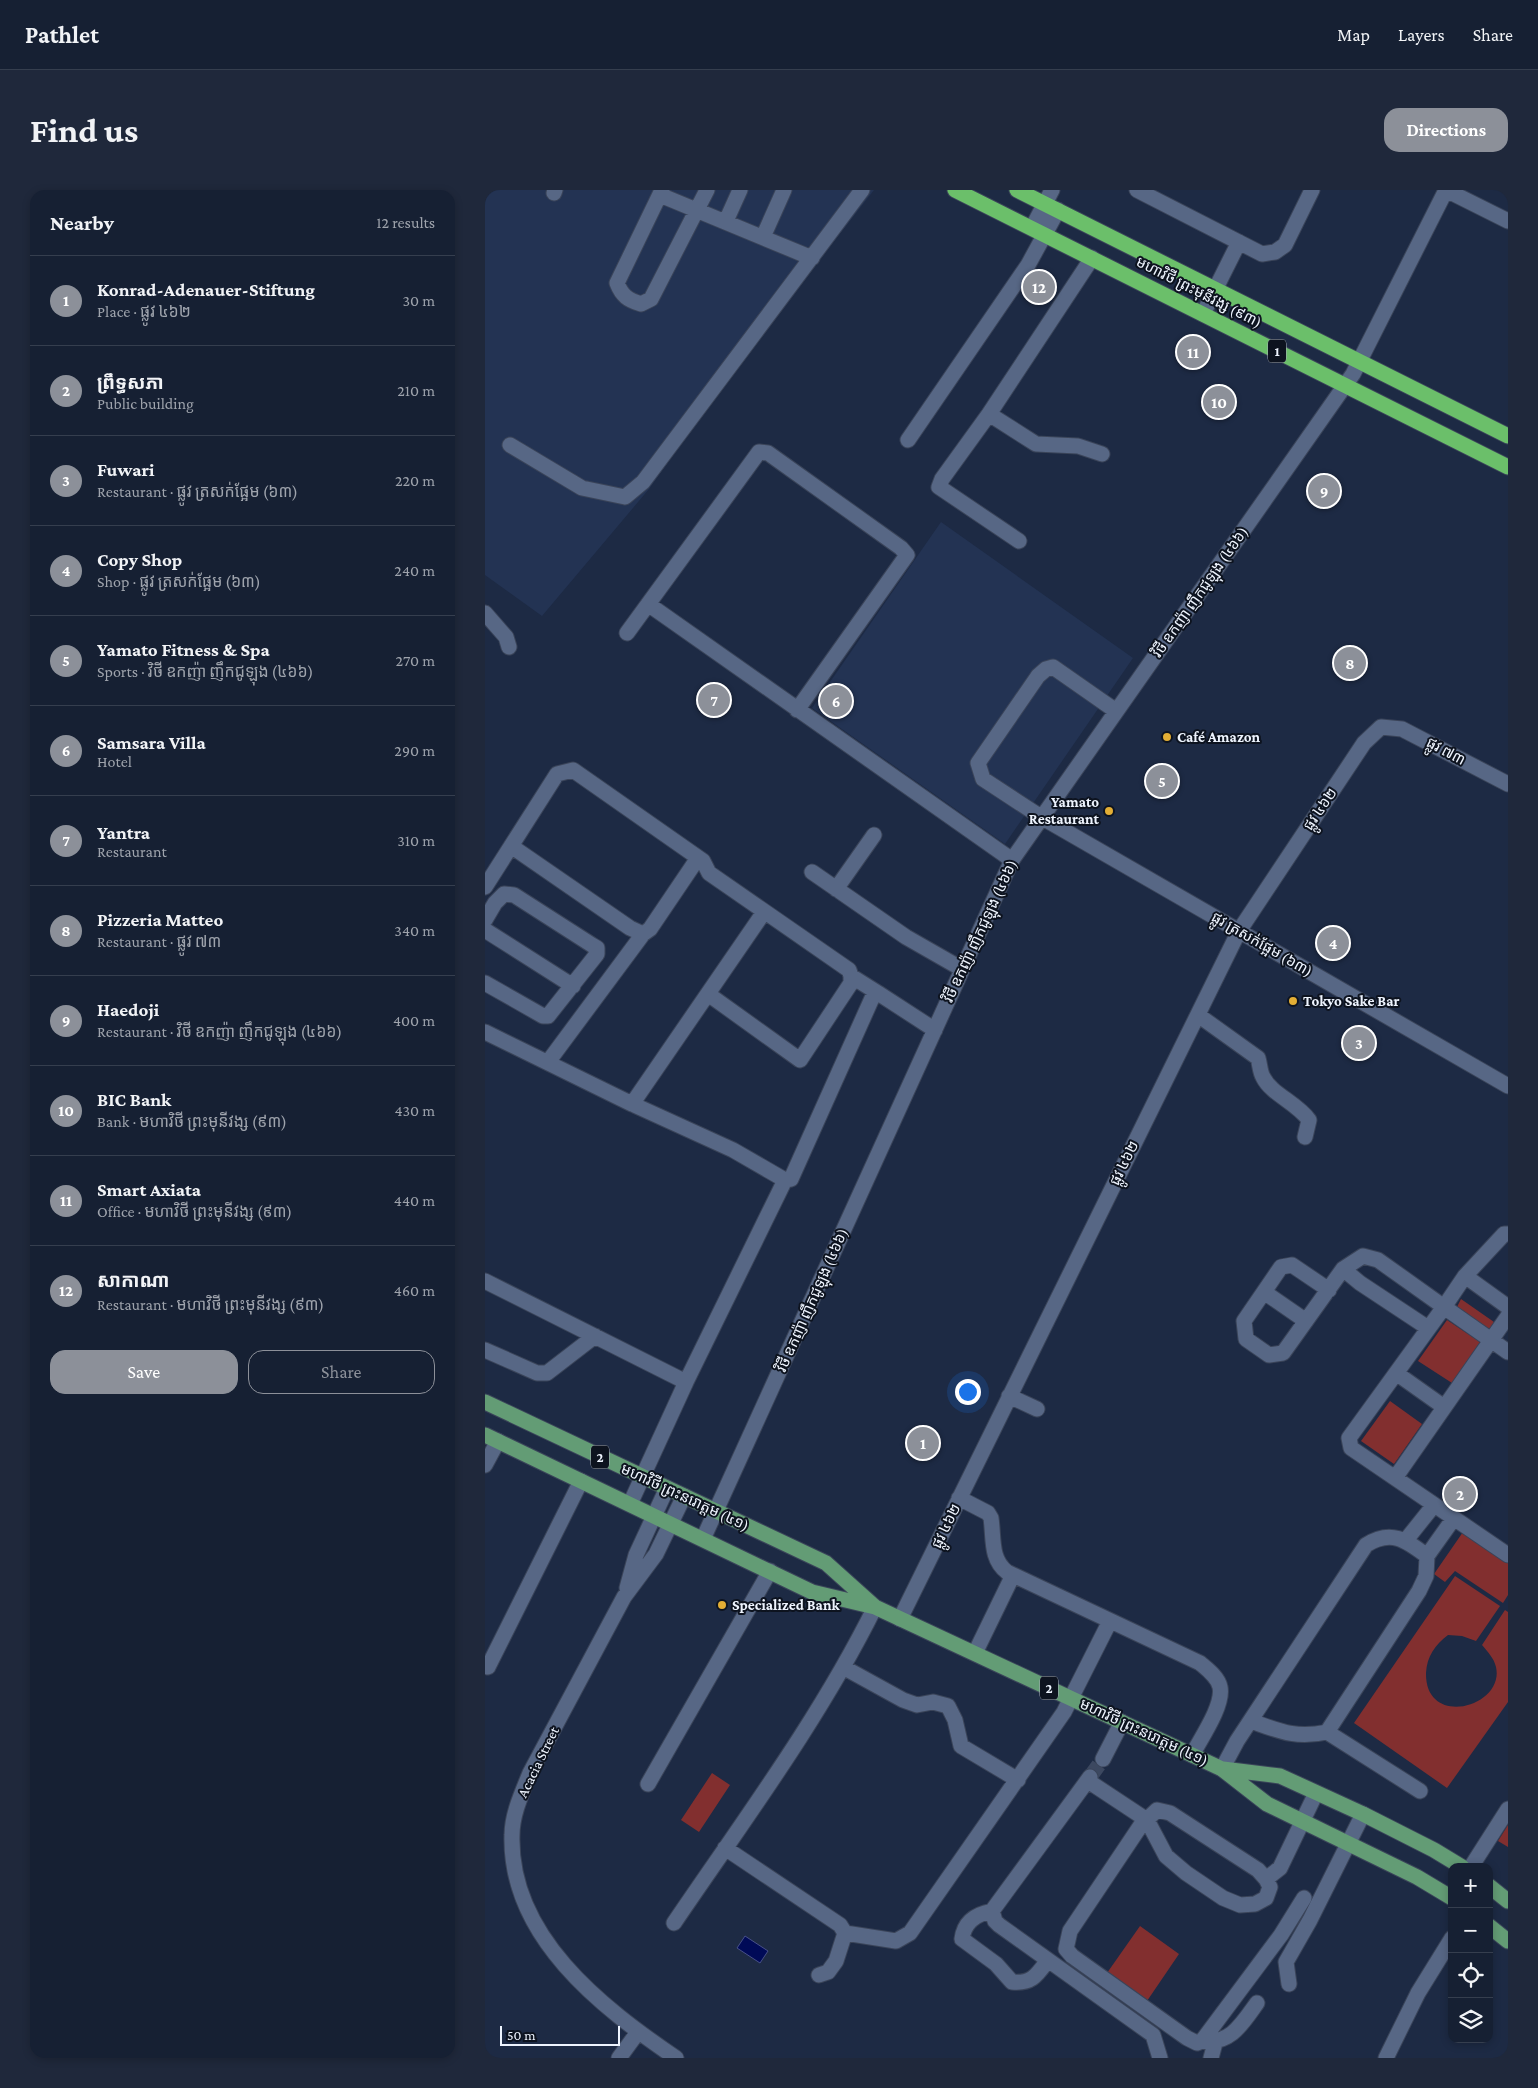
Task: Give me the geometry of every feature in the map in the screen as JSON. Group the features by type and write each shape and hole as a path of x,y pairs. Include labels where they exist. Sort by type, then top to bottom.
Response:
{"highway":[{"name":"មហាវិថី ព្រះមុនីវង្ស (៩៣)","path":"955,190 1508,467"},
{"name":"មហាវិថី ព្រះមុនីវង្ស (៩៣)","path":"1021,191 1215,291 1508,436"}],"main road":[{"name":"មហាវិថី ព្រះនរោត្តម (៤១)","path":"485,1402 826,1563 875,1607"},
{"name":"មហាវិថី ព្រះនរោត្តម (៤១)","path":"491,1438 812,1592 875,1607 1222,1769 1267,1804 1417,1878 1448,1895"},
{"name":"មហាវិថី ព្រះនរោត្តម (៤១)","path":"1222,1769 1280,1776 1363,1814 1434,1850 1455,1863"},
{"path":"1493,1889 1508,1901"},
{"path":"1493,1929 1508,1941"}],"street":[{"path":"707,190 697,209 651,299 641,304 629,301 621,293 617,284 661,192 697,209 811,258"},
{"path":"726,221 740,190"},
{"path":"763,237 784,190"},
{"path":"510,445 582,488 625,498 643,482 862,190"},
{"path":"908,440 1028,265 1038,231 1051,207 1052,190"},
{"path":"1137,190 1262,254 1275,252 1285,245 1312,190"},
{"path":"1446,190 1508,221"},
{"name":"វិថី ឧកញ៉ា ញឹកជូឡុង (៤៦៦)","path":"703,1539 1012,860 1346,385 1446,190"},
{"path":"1203,314 1239,242"},
{"path":"1019,541 939,487 942,479 989,414 1092,258"},
{"path":"989,414 1036,444 1078,446 1102,454"},
{"path":"627,633 759,452 768,453 901,548 907,555 797,710"},
{"path":"648,604 1012,860"},
{"path":"485,613 506,637 509,647"},
{"name":"ផ្លូវ ត្រសក់ផ្អែម (៦៣)","path":"1116,711 1053,668 1046,669 1038,676 978,763 983,779 1041,817 1508,1086"},
{"name":"ផ្លូវ ៧៣","path":"1381,727 1402,729 1508,784"},
{"name":"ផ្លូវ ៤៦២","path":"900,1619 1239,931 1364,743 1381,727"},
{"path":"485,887 557,774 573,770 703,861 709,873 849,970 851,976 851,983 800,1060 708,994"},
{"path":"836,889 874,835"},
{"path":"511,846 630,928 643,934"},
{"path":"548,1062 643,934 651,928 698,858"},
{"path":"812,872 906,937 963,969"},
{"path":"485,920 499,897 504,894 514,895 597,948 597,954 548,1016 543,1016 485,983"},
{"path":"632,1104 764,912"},
{"path":"485,930 573,986"},
{"path":"851,976 935,1030"},
{"path":"485,1032 632,1104 733,1150 785,1180 791,1179 873,996 878,992"},
{"path":"1198,1014 1258,1058 1262,1076 1267,1083 1303,1111 1309,1120 1305,1137"},
{"path":"630,1504 644,1477 685,1382 785,1180"},
{"path":"1508,1234 1504,1234 1465,1276 1349,1438 1351,1448 1508,1556"},
{"path":"1329,1290 1293,1265 1281,1267 1244,1321 1246,1339 1269,1355 1283,1353 1329,1290 1343,1269 1363,1256 1378,1260 1508,1352"},
{"path":"1343,1269 1360,1283 1429,1328"},
{"path":"1465,1276 1508,1307"},
{"path":"485,1280 685,1382"},
{"path":"1264,1292 1306,1322"},
{"path":"1395,1478 1508,1316"},
{"path":"485,1350 537,1373 547,1373 595,1336"},
{"path":"1396,1372 1444,1407"},
{"path":"1009,1396 1037,1409"},
{"path":"485,1465 491,1438"},
{"path":"485,1665 488,1667 581,1481"},
{"name":"Acacia Street","path":"624,1596 636,1555 667,1488"},
{"name":"Acacia Street","path":"676,2058 638,2032 577,1978 548,1944 528,1910 514,1872 512,1834 518,1803 530,1774 624,1596 652,1561 684,1496"},
{"path":"959,1498 988,1512 991,1518 995,1558 999,1565 1013,1575 1200,1663 1212,1673 1220,1685 1220,1700 1192,1755"},
{"path":"1406,1540 1434,1505"},
{"path":"1251,1721 1290,1735 1309,1736 1327,1732 1419,1591 1426,1576 1427,1556 1454,1518"},
{"path":"1222,1769 1251,1721 1366,1545 1379,1537 1406,1540 1427,1556"},
{"path":"648,1784 770,1571"},
{"path":"975,1653 1013,1575"},
{"path":"674,1922 787,1757 843,1667 875,1607"},
{"path":"845,1933 896,1941 911,1933 1072,1698 1110,1621"},
{"path":"843,1667 903,1700 917,1704 933,1702 948,1706 955,1720 961,1746 1017,1780"},
{"path":"1103,1759 1123,1722"},
{"path":"1327,1732 1420,1790"},
{"path":"1048,1960 1036,1976 1024,1983 1012,1982 996,1964 963,1940 963,1933 970,1920 980,1913 992,1911 1089,1779 1147,1820 1166,1856 1186,1873 1223,1898 1241,1905 1255,1904 1266,1898 1270,1888 1266,1879 1258,1870 1170,1813 1157,1810 1147,1820 1141,1825 1070,1931 1066,1949 1072,1956 1187,2038 1209,2048"},
{"path":"1266,1879 1280,1868 1316,1793"},
{"path":"1474,1863 1508,1809"},
{"path":"1289,1984 1285,1962 1310,1920 1363,1814"},
{"path":"725,1848 840,1925 845,1933 837,1961 828,1972 819,1974"},
{"path":"1209,2048 1304,1898"},
{"path":"992,1911 999,1925 1153,2034 1160,2058"},
{"path":"1386,2058 1418,1993 1448,1944"},
{"path":"1209,2048 1228,2037 1257,2002"},
{"path":"619,2058 638,2032"}],"shaded area":[{"path":"485,190 874,190 732,372 649,489 542,616 485,575"},
{"path":"941,522 1133,658 1005,844 812,708"},
{"path":"1461,1299 1494,1322 1489,1330 1457,1307"},
{"path":"1447,1320 1480,1342 1452,1383 1418,1361"},
{"path":"1390,1401 1422,1424 1394,1464 1361,1441"},
{"path":"1463,1532 1508,1563 1508,1595 1503,1603 1455,1571 1445,1582 1434,1574"},
{"path":"1455,1576 1500,1606 1476,1641 1462,1636 1448,1635 1439,1643 1430,1656 1427,1667 1426,1673 1429,1690 1438,1701 1450,1706 1464,1706 1478,1701 1489,1693 1496,1681 1496,1667 1482,1645 1505,1610 1508,1612 1508,1702 1447,1788 1354,1723"},
{"path":"712,1773 730,1785 699,1832 681,1820"},
{"path":"1508,1825 1508,1847 1498,1841"},
{"path":"1140,1926 1179,1954 1147,2001 1107,1973"},
{"path":"745,1936 768,1951 760,1963 737,1948"}],"tunnel":[{"path":"1090,1777 1103,1759"}],"place":[{"name":"សាកាណា","path":"1039,287"},
{"name":"Smart Axiata","path":"1193,352"},
{"name":"BIC Bank","path":"1219,402"},
{"name":"Haedoji","path":"1324,491"},
{"name":"Pizzeria Matteo","path":"1350,663"},
{"name":"Yantra","path":"714,700"},
{"name":"Samsara Villa","path":"836,701"},
{"name":"Café Amazon","path":"1167,737"},
{"name":"Yamato Fitness & Spa","path":"1162,781"},
{"name":"Yamato Restaurant","path":"1109,811"},
{"name":"Copy Shop","path":"1333,943"},
{"name":"Tokyo Sake Bar","path":"1293,1001"},
{"name":"Fuwari","path":"1359,1043"},
{"name":"Konrad-Adenauer-Stiftung","path":"923,1443"},
{"name":"ព្រឹទ្ធសភា","path":"1460,1494"},
{"name":"Specialized Bank","path":"722,1605"}]}
